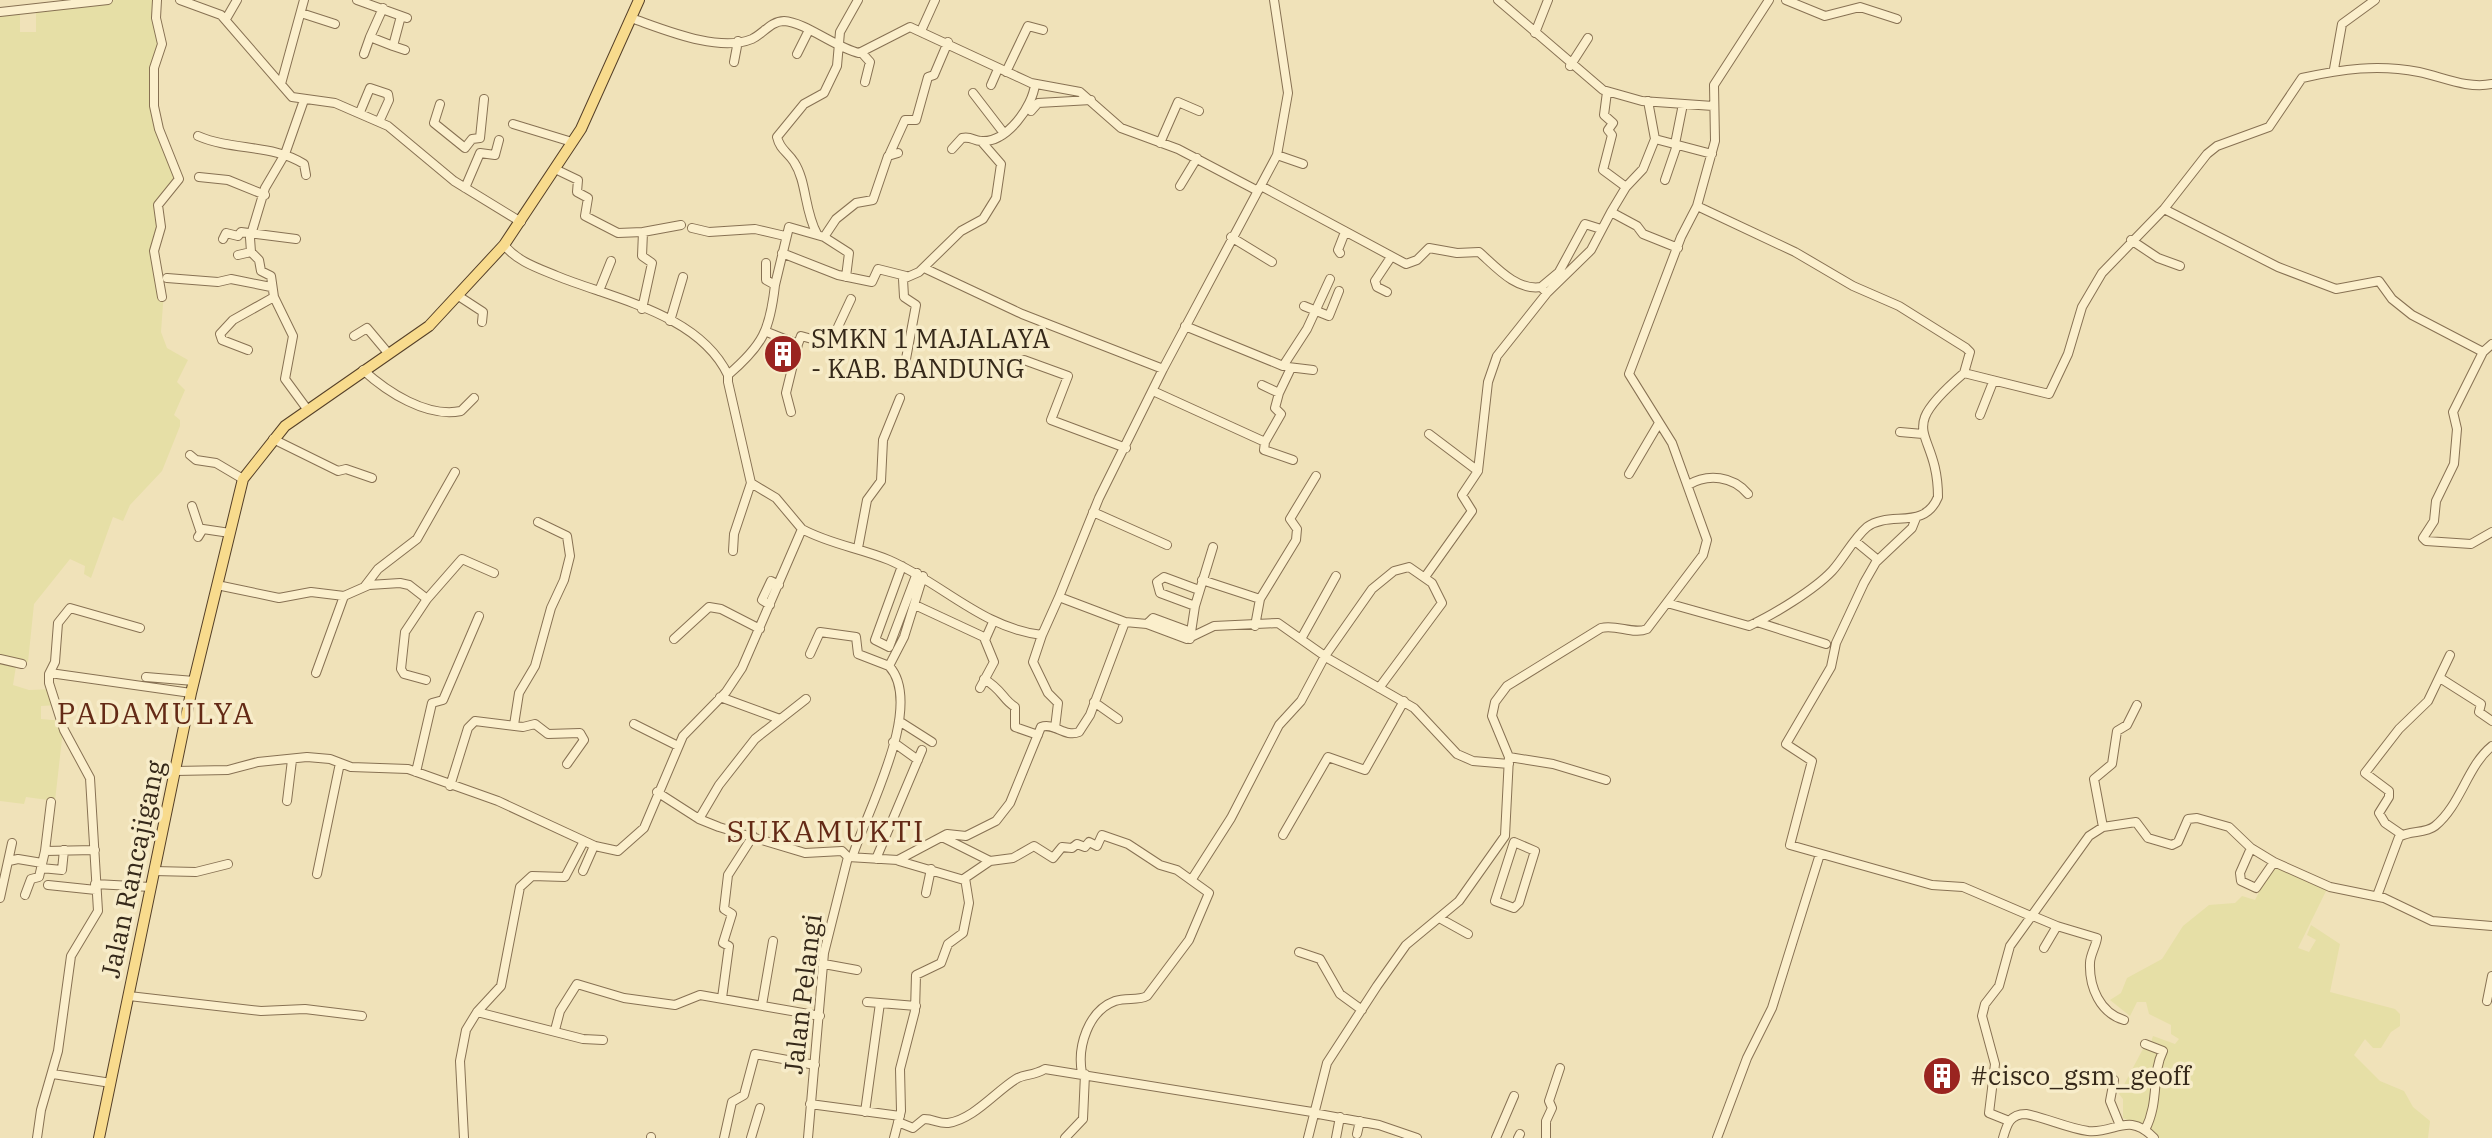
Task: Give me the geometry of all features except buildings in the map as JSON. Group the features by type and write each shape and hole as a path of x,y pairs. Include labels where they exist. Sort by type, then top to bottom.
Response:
{"main road":[{"name":"Jalan Rancajigang","path":"99,1138 191,693 243,479 273,439 307,409 429,326 460,297 504,245 572,142 639,0"}],"street":[{"path":"0,12 108,0"},
{"path":"157,0 156,18 162,48 154,68 154,106 159,129 179,179 179,184 158,205 161,227 154,251 162,297"},
{"path":"180,0 213,10 226,19 292,97 335,103 379,122 465,188 521,222"},
{"path":"226,19 237,0"},
{"path":"281,84 304,0"},
{"path":"357,0 404,17 393,46"},
{"path":"821,236 807,216 796,164 784,153 777,137 804,104 823,94 837,69 840,32 858,0"},
{"path":"921,31 935,0"},
{"path":"1055,728 1058,703 1048,693 1033,662 1042,635 1093,512 1163,369 1277,155 1288,93 1274,0"},
{"path":"1498,0 1570,66 1607,92 1648,101 1713,106"},
{"path":"1535,33 1548,0"},
{"path":"1308,1138 1327,1063 1406,945 1459,901 1507,831 1509,760 1492,716 1500,693 1601,628 1610,625 1643,631 1667,603 1707,545 1672,443 1629,374 1697,206 1712,154 1713,106 1718,75 1769,0"},
{"path":"1786,0 1825,16 1860,7 1897,19"},
{"path":"2334,69 2342,24 2375,0"},
{"path":"364,54 383,8"},
{"path":"301,13 335,24"},
{"path":"631,18 698,40 752,39 786,22 838,46 862,53 870,62 865,82"},
{"path":"991,85 1028,26 1043,30"},
{"path":"862,53 906,28 921,31 1035,84 1067,87 1091,100 1121,128 1197,158 1260,188 1391,257 1409,264 1429,248 1457,253 1479,252 1495,271 1544,290"},
{"path":"797,54 808,32"},
{"path":"370,37 405,50"},
{"path":"1570,66 1588,38"},
{"path":"734,62 738,41"},
{"path":"821,236 856,203 873,200 879,173 894,153 905,120 916,120 928,77 934,75 948,42"},
{"path":"1964,373 2049,394 2068,354 2087,296 2131,240 2164,209 2185,179 2217,146 2269,127 2302,78 2349,66 2415,71 2465,84 2492,84"},
{"path":"981,141 1003,132 1029,106 1035,84"},
{"path":"360,112 370,88 388,94 389,100 379,122"},
{"path":"1607,92 1604,115 1613,123 1608,130 1612,135 1603,170 1626,187"},
{"path":"973,93 1003,132"},
{"path":"466,147 472,139 480,138 484,99"},
{"path":"251,252 251,235 267,185 285,154 304,100"},
{"path":"1017,127 1038,103 1091,100"},
{"path":"1544,290 1591,250 1626,187 1643,169 1655,139 1648,101"},
{"path":"1160,143 1178,102 1199,111"},
{"path":"440,104 434,123 458,145 495,155 499,140"},
{"path":"1665,180 1676,144 1683,104"},
{"path":"513,124 572,142"},
{"path":"198,136 227,147 285,154 304,164 306,175"},
{"path":"903,375 916,305 903,295 902,280 924,268 961,231 983,219 996,198 1001,163 981,141 965,137 952,149"},
{"path":"1655,139 1712,154"},
{"path":"465,188 480,153"},
{"path":"1277,155 1303,164"},
{"path":"1180,186 1197,158"},
{"path":"555,169 578,180 577,192 588,198 585,216 618,233 681,225"},
{"path":"199,177 228,180 265,195"},
{"path":"1667,603 1745,627 1818,583 1855,541 1875,524 1916,518 1927,512 1938,497 1923,434 1926,409 1964,373 1970,352 1899,306 1853,286 1795,252 1697,206"},
{"path":"2164,209 2278,267 2336,289 2379,281 2392,299 2412,315 2483,352"},
{"path":"1611,212 1637,226 1639,232 1678,248"},
{"path":"1425,577 1472,511 1462,495 1478,471 1488,382 1497,356 1559,272 1585,224 1601,229"},
{"path":"728,375 756,349 767,332 785,236 790,227 821,236 849,254 846,277"},
{"path":"692,228 709,232 755,229 785,236"},
{"path":"223,239 226,233 251,235 261,232 296,239"},
{"path":"642,309 652,263 642,256 643,232"},
{"path":"1340,253 1338,250 1345,232"},
{"path":"1231,237 1272,262"},
{"path":"2131,240 2158,258 2180,266"},
{"path":"504,245 534,267 670,321 713,350 728,375 751,483 734,534 733,551"},
{"path":"238,255 251,252 258,257 261,271 271,276 274,297 293,336 285,379 307,409"},
{"path":"782,253 846,277 873,282 878,269 906,276"},
{"path":"1387,292 1377,287 1375,281 1391,257"},
{"path":"599,291 611,261"},
{"path":"766,263 766,280 775,285"},
{"path":"924,268 1022,314 1163,369"},
{"path":"670,321 683,277"},
{"path":"167,278 208,282 231,279 271,287"},
{"path":"1293,460 1264,450 1265,442 1281,414 1275,408 1287,367 1330,279"},
{"path":"1304,306 1331,315 1339,291"},
{"path":"248,350 222,340 220,334 233,320 274,297"},
{"path":"460,297 483,312 482,322"},
{"path":"791,412 785,397 798,344 804,336 830,344 851,299"},
{"path":"1185,326 1287,367 1313,370"},
{"path":"354,336 367,328 388,353"},
{"path":"767,332 798,344"},
{"path":"782,338 772,360 792,368"},
{"path":"2492,344 2483,352 2453,412 2457,429 2454,464 2436,501 2434,521 2423,538 2426,541 2471,544 2492,532"},
{"path":"1024,360 1068,376 1051,420 1126,448"},
{"path":"363,370 395,393 436,411 461,411 474,398"},
{"path":"1980,415 1993,382"},
{"path":"1262,385 1279,393"},
{"path":"1153,391 1265,442"},
{"path":"858,548 867,500 881,481 883,440 900,398"},
{"path":"1629,474 1659,423"},
{"path":"1900,432 1923,434"},
{"path":"1429,434 1478,471"},
{"path":"273,439 338,471 346,469 372,478"},
{"path":"190,455 196,460 216,463 243,479"},
{"path":"365,586 378,569 414,543 455,472"},
{"path":"1255,626 1260,599 1296,540 1297,529 1290,519 1316,476"},
{"path":"1688,485 1706,478 1719,478 1737,483 1748,494"},
{"path":"751,483 776,498 802,529 920,574 993,622 1042,635"},
{"path":"192,506 199,534 230,533"},
{"path":"1093,512 1167,545"},
{"path":"1916,518 1912,528 1878,560 1852,604 1826,678 1786,744 1812,761 1790,845 1932,885 1963,887 2033,917 2097,938 2090,962 2097,999 2114,1016 2124,1020"},
{"path":"514,725 519,695 535,666 570,556 567,536 538,522"},
{"path":"175,771 228,770 258,762 322,758 351,767 416,772 498,801 594,846 618,851 644,828 657,792 691,724 720,697 742,668 770,605 762,600 766,587 771,581 779,585 802,529"},
{"path":"1855,541 1878,560"},
{"path":"1190,635 1199,590 1213,547"},
{"path":"426,680 404,674 400,667 405,632 427,599 462,559 494,573"},
{"path":"902,566 875,641 889,647 920,574"},
{"path":"1192,879 1231,818 1279,725 1301,701 1325,656 1372,589 1394,571 1409,567 1425,577 1442,598 1439,609 1379,688"},
{"path":"810,654 816,635 827,631 856,637 858,654 889,666 915,605 920,574"},
{"path":"1301,639 1336,576"},
{"path":"1195,606 1160,593 1157,582 1164,577 1199,590"},
{"path":"1202,580 1260,599"},
{"path":"217,585 279,598 311,592 344,596 365,586 405,583 427,599"},
{"path":"316,673 344,596"},
{"path":"1059,597 1125,622 1147,624 1153,618 1190,635 1214,626 1278,623 1325,656 1404,701 1457,754 1473,761 1553,764 1606,780"},
{"path":"915,605 986,638 994,659 982,684 1002,690 1015,707 1015,727 1038,735"},
{"path":"674,639 709,607 721,609 760,629"},
{"path":"887,607 903,613"},
{"path":"37,1138 41,1110 59,1075 71,956 76,942 97,914 98,886 89,772 64,730 50,690 55,675 58,623 74,610 140,628"},
{"path":"416,772 432,703 443,700 479,616"},
{"path":"986,638 993,622"},
{"path":"898,860 948,834 970,835 1002,816 1043,726 1069,734 1079,732 1125,622"},
{"path":"1757,622 1826,644"},
{"path":"2450,655 2428,701 2365,773 2389,791 2389,797 2379,813 2385,823 2401,834 2432,829 2463,791 2481,757 2492,746"},
{"path":"0,659 22,664"},
{"name":"Jalan Pelangi","path":"808,1138 831,916 899,721 902,692 889,666"},
{"path":"55,675 191,693"},
{"path":"146,677 194,681"},
{"path":"2440,678 2481,704 2479,712 2492,721"},
{"path":"720,697 781,719"},
{"path":"699,819 719,785 754,741 806,699"},
{"path":"1283,835 1328,757 1365,770 1404,701"},
{"path":"1094,702 1118,719"},
{"path":"2103,827 2094,779 2112,764 2117,731 2127,725 2137,705"},
{"path":"899,721 932,742"},
{"path":"450,786 471,723 536,724 548,734 568,732 584,736 567,764"},
{"path":"634,724 678,746"},
{"path":"893,742 918,760"},
{"path":"876,859 922,750"},
{"path":"287,801 292,760"},
{"path":"317,874 340,763"},
{"path":"657,792 699,819 797,852 842,851 850,856 898,860 964,880"},
{"path":"25,895 31,879 39,877 51,802"},
{"path":"2009,1121 1989,1113 1995,1064 1982,1016 1985,1004 1999,986 2010,946 2080,847 2103,827 2136,822 2148,838 2172,845 2178,842 2188,819 2197,818 2229,827 2251,848 2274,862 2330,887 2377,896 2432,921 2492,926"},
{"path":"2377,896 2401,834"},
{"path":"964,880 990,861 1013,858 1036,846 1053,858 1062,847 1077,844 1085,847 1089,842 1097,846 1102,835 1128,844 1149,860 1192,879 1209,893 1189,940 1145,998 1116,1001 1096,1013 1080,1053 1084,1073 1083,1119 1065,1138"},
{"path":"722,998 729,946 723,943 732,914 724,908 728,875 753,836"},
{"path":"942,837 990,861"},
{"path":"464,1138 460,1061 466,1030 477,1012 501,986 520,887 532,876 565,877 584,841"},
{"path":"1514,842 1535,851 1519,903 1514,908 1495,901 1504,866 1514,842"},
{"path":"0,898 12,843"},
{"path":"583,871 594,846"},
{"path":"2251,848 2240,873 2241,881 2256,888 2274,862"},
{"path":"9,861 18,859 62,870 64,850"},
{"path":"45,851 95,850"},
{"path":"1717,1138 1747,1058 1772,1008 1820,854"},
{"path":"1488,862 1504,866"},
{"path":"154,871 195,872 228,864"},
{"path":"926,893 931,869"},
{"path":"894,1138 899,1119 899,1076 916,1006 917,974 941,963 948,944 963,933 969,903 964,880"},
{"path":"48,885 151,887"},
{"path":"1441,919 1468,934"},
{"path":"2044,948 2057,926"},
{"path":"762,1005 773,941"},
{"path":"1299,952 1320,959 1340,994 1362,1010"},
{"path":"824,964 857,970"},
{"path":"2487,1001 2492,976"},
{"path":"555,1030 560,1011 575,984 624,998 680,1006 697,994 820,1016"},
{"path":"129,996 261,1011 305,1009 362,1016"},
{"path":"867,1002 916,1006"},
{"path":"865,1112 880,1003"},
{"path":"477,1012 603,1040"},
{"path":"2145,1044 2163,1052 2155,1065 2156,1106 2145,1130"},
{"path":"724,1138 732,1102 744,1095 755,1054 815,1065"},
{"path":"1546,1138 1546,1121 1552,1108 1549,1102 1560,1068"},
{"path":"810,1104 899,1119 913,1128 924,1119 940,1124 952,1122 983,1106 1019,1077 1035,1076 1045,1069 1084,1073 1219,1100 1340,1117 1417,1138"},
{"path":"59,1075 111,1083"},
{"path":"2114,1080 2110,1101 2119,1123"},
{"path":"1496,1138 1514,1096"},
{"path":"751,1138 760,1108"},
{"path":"2003,1138 2009,1121 2017,1114 2092,1131 2119,1123 2145,1130 2154,1138"},
{"path":"1336,1138 1340,1117"},
{"path":"1357,1134 1360,1121"}],"shaded area":[{"path":"116,0 153,0 160,39 153,105 180,178 158,201 160,224 154,243 164,290 161,332 167,348 188,360 177,382 185,390 174,415 180,420 180,426 162,471 130,505 123,521 113,517 91,578 84,574 85,566 70,559 34,604 28,662 17,660 13,685 29,690 53,689 58,705 41,706 41,719 64,721 55,801 26,797 24,804 0,801 0,13 20,11 20,32 36,32 36,9"},
{"path":"2273,865 2327,889 2298,948 2309,952 2316,940 2307,935 2311,925 2340,944 2330,992 2395,1009 2400,1014 2400,1026 2391,1032 2381,1048 2373,1048 2365,1039 2354,1055 2380,1081 2404,1091 2413,1107 2430,1121 2428,1138 2156,1138 2150,1130 2123,1118 2123,1099 2119,1094 2144,1047 2149,1048 2153,1036 2175,1044 2179,1039 2171,1034 2171,1025 2149,1014 2146,1002 2137,1002 2130,1016 2110,1000 2121,993 2127,978 2162,959 2183,926 2209,905 2235,903 2242,896 2255,900"}],"place":[{"name":"SMKN 1 MAJALAYA - KAB. BANDUNG","path":"783,354"},
{"name":"#cisco_gsm_geoff","path":"1942,1076"}],"district":[{"name":"PADAMULYA","path":"156,714"},
{"name":"SUKAMUKTI","path":"826,832"}]}
